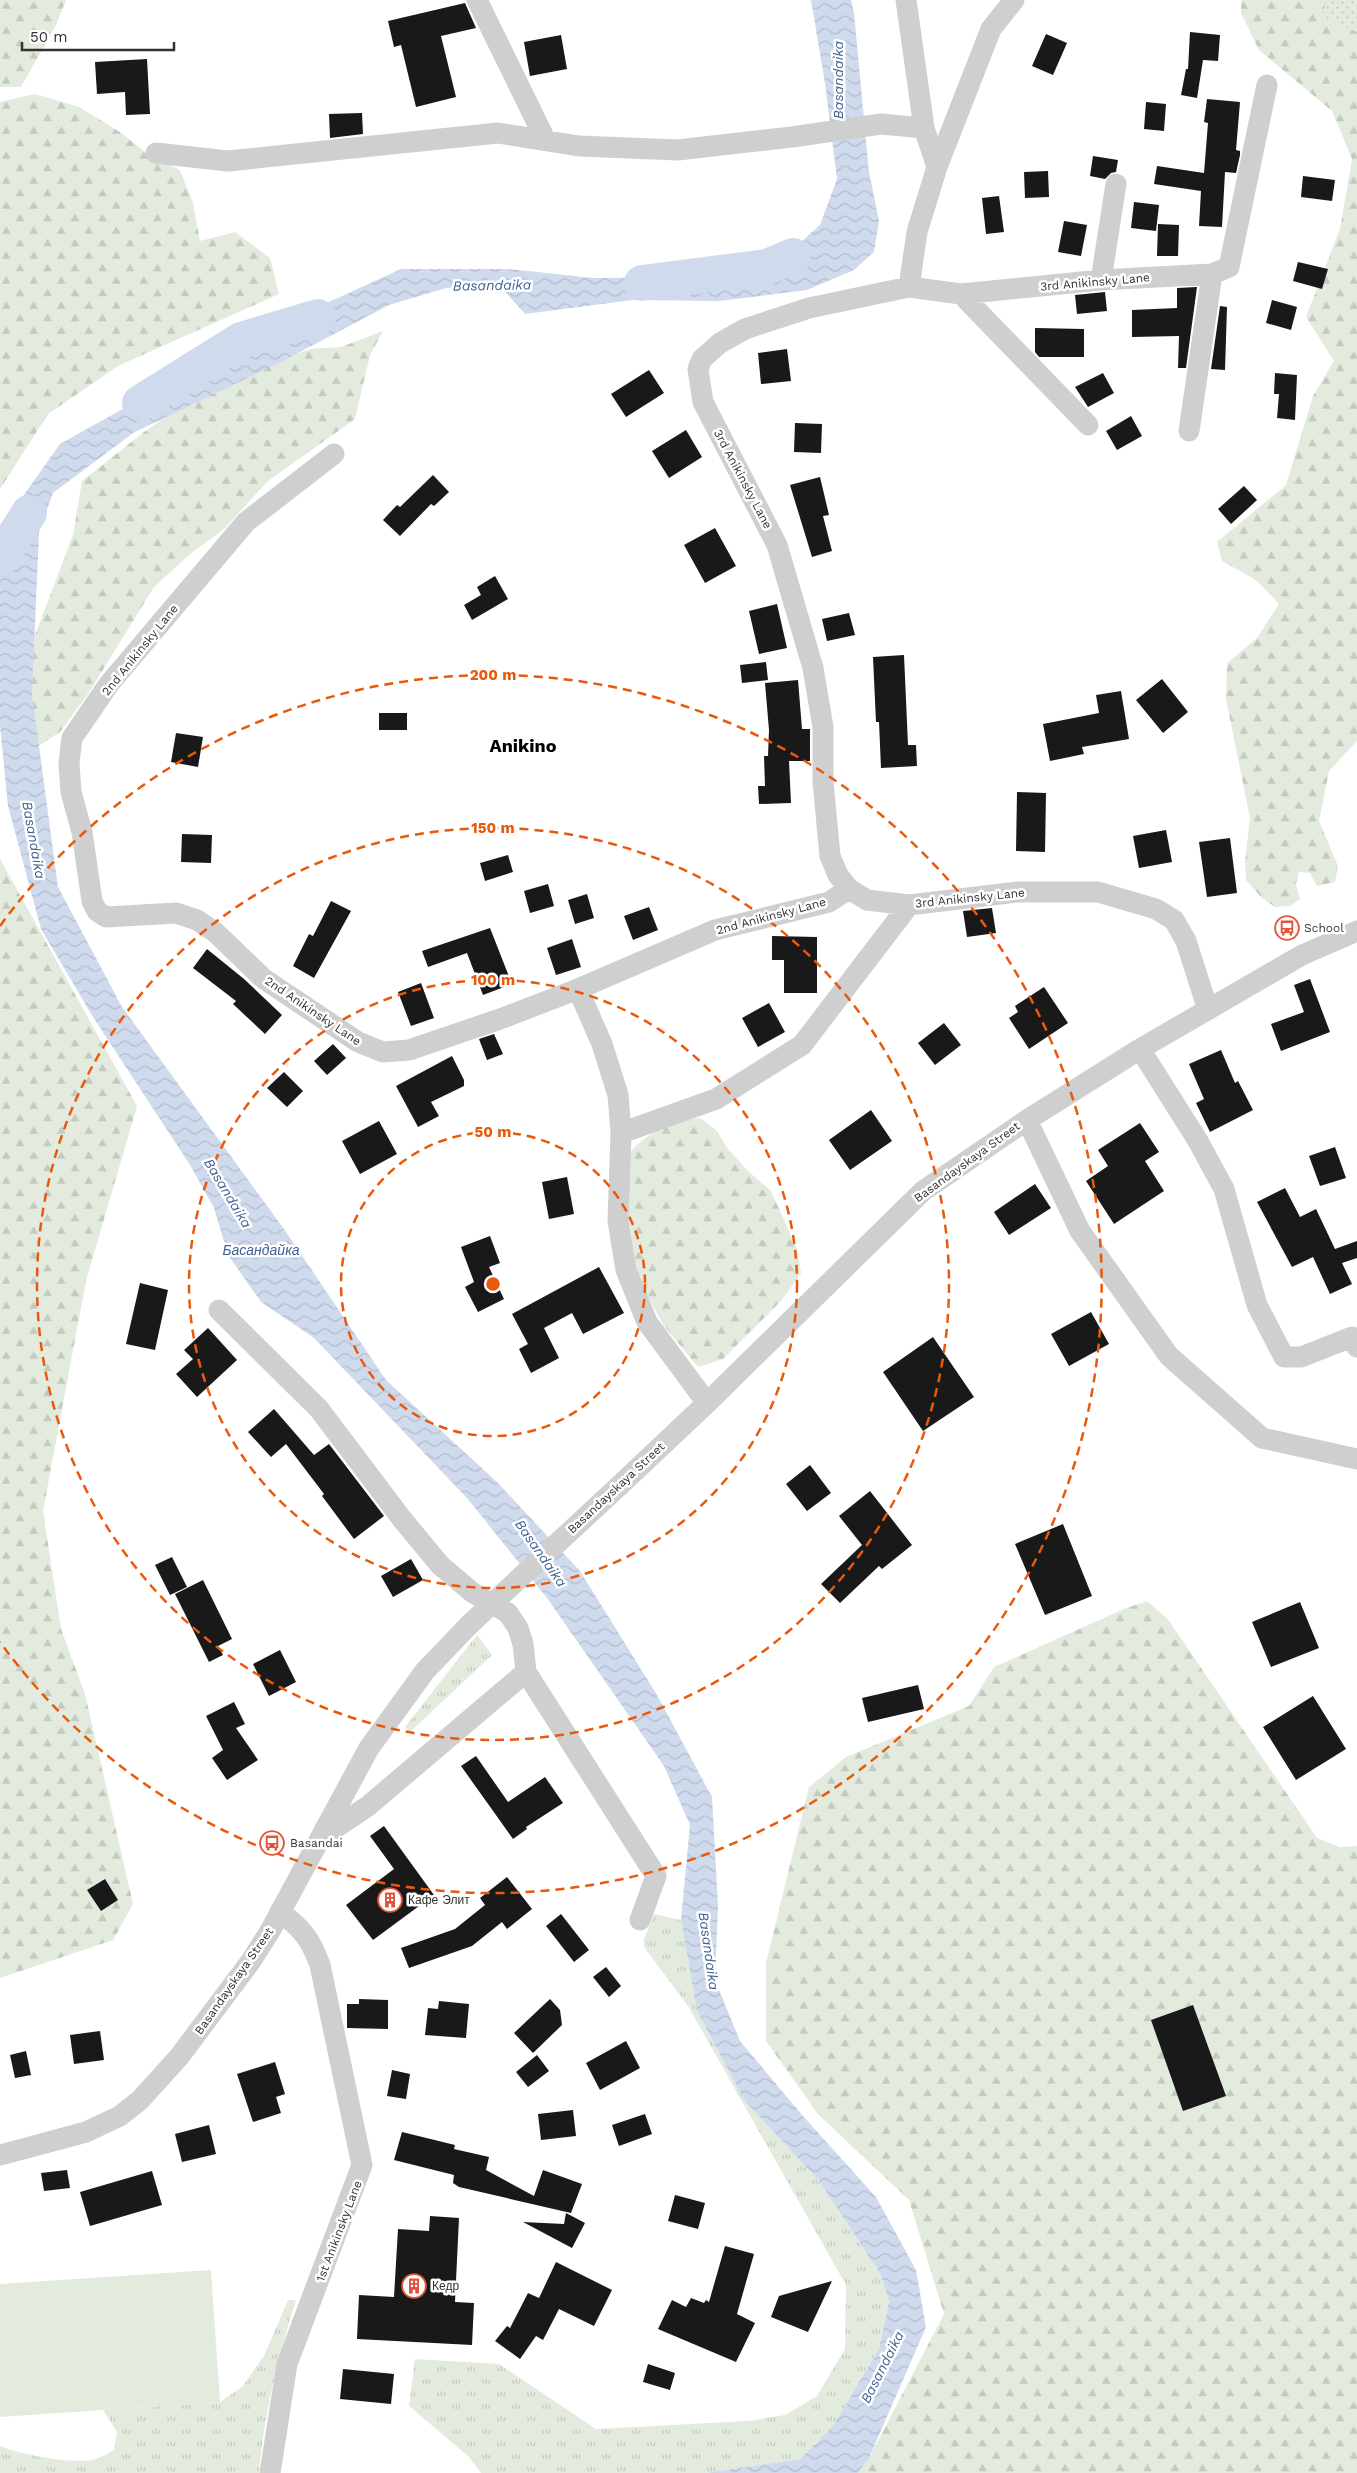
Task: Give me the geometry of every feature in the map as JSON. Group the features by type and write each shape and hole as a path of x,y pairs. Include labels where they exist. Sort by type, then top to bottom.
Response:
{"street":[{"path":"477,0 545,139"},
{"path":"906,0 924,128 937,167"},
{"path":"909,287 917,232 937,167 991,29 1014,0"},
{"path":"1189,431 1212,274 1229,267 1267,85"},
{"path":"156,153 228,161 498,133 545,139 579,146 678,150 880,124 924,128"},
{"path":"1101,280 1116,184"},
{"name":"3rd Anikinsky Lane","path":"1208,1010 1186,941 1174,920 1156,909 1098,892 1018,892 910,905 867,900 848,889 838,875 830,856 824,782 823,727 813,668 777,545 702,402 698,369 702,359 720,343 745,329 809,308 909,287 961,294 1101,280 1212,274"},
{"path":"961,294 1088,425"},
{"name":"2nd Anikinsky Lane","path":"334,454 246,522 109,684 72,738 68,763 71,792 82,832 92,901 97,911 106,917 176,913 197,920 215,932 264,979 358,1042 383,1052 409,1050 578,989 715,930 829,902 848,889"},
{"path":"621,1133 716,1099 802,1045 910,905"},
{"name":"Basandayskaya Street","path":"0,2155 86,2132 120,2116 140,2100 180,2058 251,1961 280,1912 369,1748 425,1671 469,1625 707,1403 923,1191 1027,1120 1140,1049 1302,955 1357,931"},
{"path":"578,989 602,1044 618,1095 621,1133 618,1221 626,1270 647,1322 707,1403"},
{"path":"1140,1049 1198,1141 1224,1189 1257,1305 1284,1356 1301,1357 1352,1337 1357,1347"},
{"path":"1027,1120 1080,1231 1168,1356 1262,1438 1357,1459"},
{"path":"219,1310 319,1409 440,1566 473,1592 508,1613 518,1628 523,1644 526,1672 656,1876 640,1920"},
{"path":"320,1838 368,1806 526,1672"},
{"name":"1st Anikinsky Lane","path":"270,2473 287,2364 362,2166 320,1965 314,1947 299,1926 280,1912"}],"green space":[{"path":"0,0 66,0 56,25 21,87 0,87"},
{"path":"1241,0 1331,0 1357,6 1357,741 1329,771 1319,821 1338,866 1335,882 1317,886 1310,873 1299,872 1296,884 1300,899 1290,906 1275,907 1262,898 1246,880 1245,861 1250,818 1226,699 1227,663 1257,638 1279,604 1256,580 1222,561 1217,542 1286,485 1313,396 1334,361 1306,317 1340,229 1352,159 1332,111 1259,50 1241,13"},
{"path":"1326,0 1357,0 1357,32 1322,17"},
{"path":"35,94 79,107 120,132 149,155 180,170 193,203 200,241 235,232 270,258 279,294 118,366 48,414 0,489 0,102"},
{"path":"383,331 370,355 355,419 268,481 224,529 189,555 154,587 88,694 60,732 34,749 31,708 32,643 73,535 82,481 144,432 189,401 243,372 311,349 341,347"},
{"path":"0,859 137,1106 86,1281 43,1511 61,1629 85,1694 133,1904 113,1940 0,1978"},
{"path":"700,1118 716,1130 728,1149 747,1170 771,1191 797,1249 801,1273 781,1301 723,1359 698,1367 664,1326 638,1279 623,1189 623,1160 639,1143 657,1131 677,1122"},
{"path":"1147,1601 1167,1618 1317,1838 1339,1847 1357,1846 1357,2473 858,2473 869,2458 944,2314 909,2200 818,2114 766,2041 766,1963 809,1787 846,1757 969,1706 994,1667 1124,1609"},
{"path":"477,1635 492,1655 410,1732 405,1727"},
{"path":"654,1914 681,1920 697,2011 744,2100 819,2181 881,2275 889,2302 879,2349 833,2426 800,2459 705,2473 481,2473 468,2456 409,2406 415,2359 499,2364 596,2429 748,2421 785,2415 817,2396 845,2349 846,2285 688,2006 644,1947 644,1939"},
{"path":"211,2270 220,2402 0,2417 0,2284"},
{"path":"288,2300 296,2300 273,2385 264,2429 259,2473 0,2473 0,2446 34,2456 75,2461 96,2459 114,2450 117,2432 103,2410 220,2402 242,2387 264,2356"}],"water":[{"name":"Басандайка","path":"811,0 851,0 854,13 869,172 879,221 874,252 854,270 807,290 719,301 633,300 525,314 501,287 446,288 389,305 281,362 133,433 53,493 39,532 32,694 58,887 122,1007 284,1229 386,1380 497,1482 580,1571 657,1695 712,1797 718,1906 715,1980 740,2041 803,2116 876,2197 916,2270 926,2327 869,2458 858,2473 705,2473 800,2459 833,2426 879,2349 889,2302 881,2275 819,2181 744,2100 697,2011 681,1920 690,1825 664,1766 547,1598 467,1498 314,1338 261,1302 228,1255 214,1208 190,1165 93,1017 41,929 8,806 0,726 0,566 13,510 60,444 171,382 305,313 401,269 509,269 593,278 723,277 784,257 820,225 837,179 825,83"}],"building":[{"path":"465,3 476,28 441,36 456,97 416,107 401,45 394,47 388,21"},
{"path":"1190,32 1220,35 1218,61 1203,60 1197,98 1181,95 1186,69 1188,69"},
{"path":"1046,34 1067,43 1053,75 1032,66"},
{"path":"561,35 567,69 530,76 524,42"},
{"path":"147,59 150,114 126,115 125,92 97,94 95,62"},
{"path":"1207,99 1240,102 1236,150 1240,151 1240,155 1236,173 1225,172 1222,227 1199,226 1201,191 1154,184 1157,166 1204,173 1208,123 1204,122"},
{"path":"1146,102 1166,104 1164,131 1144,129"},
{"path":"362,113 363,134 330,138 329,114"},
{"path":"1093,156 1118,160 1116,172 1111,173 1105,179 1090,176"},
{"path":"1048,171 1049,197 1025,198 1024,172"},
{"path":"1303,176 1335,180 1332,201 1301,197"},
{"path":"999,196 1004,232 986,234 982,198"},
{"path":"1134,202 1159,205 1156,231 1131,228"},
{"path":"1064,221 1087,225 1081,256 1058,252"},
{"path":"1158,224 1179,225 1178,256 1157,256"},
{"path":"1298,262 1328,269 1322,289 1293,281"},
{"path":"1197,287 1186,368 1178,368 1179,336 1132,337 1132,310 1177,308 1177,288"},
{"path":"1105,292 1107,311 1077,314 1075,295"},
{"path":"1272,300 1297,307 1291,330 1266,323"},
{"path":"1220,306 1227,307 1225,370 1211,369"},
{"path":"1035,328 1084,329 1084,357 1039,357 1035,352"},
{"path":"787,349 791,381 761,384 758,353"},
{"path":"649,370 664,393 626,417 611,394"},
{"path":"1103,373 1114,393 1088,407 1075,387"},
{"path":"1275,373 1297,375 1295,420 1277,418 1279,394 1274,394"},
{"path":"1131,416 1142,436 1117,450 1106,431"},
{"path":"795,423 822,424 821,453 794,452"},
{"path":"686,430 702,457 669,478 652,451"},
{"path":"433,475 449,492 434,506 431,504 400,536 383,520 397,505 400,507"},
{"path":"820,477 829,515 823,516 832,551 812,557 790,485"},
{"path":"1244,486 1257,500 1231,524 1218,509"},
{"path":"715,528 736,566 705,583 684,545"},
{"path":"495,576 508,599 472,620 464,605 481,595 477,587"},
{"path":"777,604 787,648 759,654 749,611"},
{"path":"849,613 855,635 827,641 822,619"},
{"path":"904,655 908,745 916,745 917,766 881,768 879,722 876,722 873,657"},
{"path":"766,662 768,680 742,683 740,665"},
{"path":"1162,679 1188,712 1163,733 1136,700"},
{"path":"798,680 802,729 810,729 810,761 789,761 791,803 759,804 758,786 765,786 764,756 768,756 769,730 765,683"},
{"path":"1121,691 1129,739 1082,747 1084,754 1050,761 1043,724 1099,713 1096,695"},
{"path":"379,713 407,713 407,730 379,730"},
{"path":"176,733 203,737 198,767 171,762"},
{"path":"1017,792 1046,793 1045,852 1016,851"},
{"path":"1166,830 1172,862 1139,868 1133,836"},
{"path":"182,834 212,835 211,863 181,862"},
{"path":"1230,838 1237,893 1207,897 1199,842"},
{"path":"508,855 513,872 485,881 480,863"},
{"path":"548,884 554,906 530,913 524,891"},
{"path":"587,894 594,918 575,924 568,900"},
{"path":"331,901 351,911 314,978 293,966 309,934 313,936"},
{"path":"649,907 658,930 633,940 624,916"},
{"path":"992,908 996,933 967,937 963,911"},
{"path":"490,928 512,984 483,995 467,953 428,967 422,951"},
{"path":"772,936 817,937 817,993 784,993 784,960 772,960"},
{"path":"572,939 581,967 556,975 547,948"},
{"path":"207,949 244,979 282,1015 265,1034 233,1004 236,1001 193,968"},
{"path":"1310,979 1330,1032 1281,1051 1271,1024 1304,1012 1294,985"},
{"path":"421,983 434,1018 411,1026 398,992"},
{"path":"1044,987 1068,1023 1029,1049 1009,1018 1018,1012 1015,1006"},
{"path":"769,1003 785,1032 758,1047 742,1018"},
{"path":"944,1023 961,1045 935,1065 918,1043"},
{"path":"494,1034 503,1054 487,1060 479,1039"},
{"path":"333,1044 346,1058 327,1075 314,1061"},
{"path":"1221,1050 1235,1083 1238,1081 1253,1110 1210,1132 1196,1103 1204,1099 1189,1064"},
{"path":"452,1056 464,1080 464,1086 431,1102 439,1116 418,1127 396,1086"},
{"path":"284,1072 303,1091 287,1107 267,1088"},
{"path":"871,1110 892,1141 850,1170 829,1140"},
{"path":"379,1121 397,1154 360,1174 342,1141"},
{"path":"1140,1123 1159,1152 1145,1161 1164,1191 1114,1224 1086,1181 1108,1166 1098,1150"},
{"path":"1335,1147 1346,1178 1320,1186 1309,1156"},
{"path":"567,1177 574,1214 549,1219 542,1182"},
{"path":"1035,1184 1051,1208 1009,1235 994,1212"},
{"path":"1285,1188 1300,1217 1316,1209 1335,1249 1357,1241 1357,1258 1342,1263 1352,1284 1330,1294 1313,1257 1292,1267 1257,1202"},
{"path":"490,1236 500,1263 489,1267 504,1299 478,1312 465,1287 474,1282 461,1247"},
{"path":"599,1267 624,1313 583,1334 572,1313 544,1328 559,1358 531,1373 519,1349 528,1344 512,1314"},
{"path":"140,1283 168,1290 155,1350 126,1344"},
{"path":"1091,1312 1109,1344 1069,1366 1051,1334"},
{"path":"208,1328 237,1360 197,1397 176,1374 193,1359 184,1350"},
{"path":"933,1337 974,1397 923,1431 883,1372"},
{"path":"274,1409 314,1455 329,1444 384,1516 354,1539 322,1496 324,1494 286,1444 271,1457 248,1432"},
{"path":"810,1465 831,1493 807,1511 786,1484"},
{"path":"870,1491 912,1545 882,1569 879,1566 840,1603 821,1584 862,1545 839,1516"},
{"path":"1063,1524 1092,1596 1045,1615 1015,1544"},
{"path":"172,1557 187,1587 170,1595 155,1565"},
{"path":"411,1559 423,1580 393,1597 381,1576"},
{"path":"203,1580 232,1639 218,1646 223,1655 209,1662 175,1594"},
{"path":"1300,1602 1319,1648 1271,1667 1252,1622"},
{"path":"280,1650 296,1682 269,1696 253,1664"},
{"path":"918,1685 924,1709 868,1722 862,1698"},
{"path":"1313,1696 1346,1749 1296,1780 1263,1727"},
{"path":"234,1702 245,1724 236,1728 258,1760 227,1780 212,1758 223,1750 206,1716"},
{"path":"476,1756 508,1802 545,1777 563,1803 526,1827 527,1829 513,1839 461,1766"},
{"name":"Кафе Элит","path":"384,1826 434,1895 373,1940 346,1905 394,1869 370,1836"},
{"path":"507,1877 532,1909 507,1929 502,1922 472,1946 409,1968 401,1948 455,1929 485,1905 480,1898"},
{"path":"105,1879 118,1900 101,1911 87,1890"},
{"path":"561,1914 589,1950 574,1962 546,1926"},
{"path":"606,1967 621,1986 609,1997 593,1977"},
{"path":"359,1999 388,2000 388,2029 347,2028 347,2004 359,2004"},
{"path":"550,1999 560,2010 562,2025 533,2053 514,2033"},
{"path":"439,2001 469,2004 466,2038 425,2035 428,2008 438,2009"},
{"path":"1193,2005 1226,2096 1183,2111 1151,2020"},
{"path":"100,2031 104,2060 74,2064 70,2035"},
{"path":"626,2041 640,2068 600,2090 586,2063"},
{"path":"26,2051 31,2075 15,2078 10,2055"},
{"path":"537,2055 549,2071 528,2087 516,2072"},
{"path":"275,2062 285,2094 276,2097 281,2113 253,2122 237,2074"},
{"path":"392,2070 410,2074 406,2099 387,2096"},
{"path":"573,2110 576,2136 541,2140 538,2114"},
{"path":"645,2114 652,2134 619,2146 612,2125"},
{"path":"209,2125 216,2154 182,2162 175,2134"},
{"path":"402,2132 455,2145 454,2149 489,2157 486,2170 534,2196 543,2170 582,2184 571,2213 459,2187 453,2183 454,2175 394,2160"},
{"path":"67,2170 70,2188 44,2191 41,2173"},
{"path":"152,2171 162,2205 90,2226 80,2192"},
{"path":"675,2195 705,2203 698,2229 668,2221"},
{"path":"566,2213 585,2223 572,2248 523,2222 564,2224"},
{"name":"Кедр","path":"430,2216 459,2218 455,2302 474,2303 472,2345 357,2339 359,2295 394,2297 398,2229 429,2231"},
{"path":"725,2246 754,2254 737,2314 755,2323 736,2362 658,2329 672,2300 686,2307 691,2298 704,2303 706,2300 709,2302"},
{"path":"556,2262 612,2290 594,2326 559,2309 543,2340 536,2336 520,2359 495,2341 507,2326 510,2328 528,2293 539,2298"},
{"path":"832,2281 808,2332 771,2317 779,2296"},
{"path":"648,2364 675,2373 670,2390 643,2382"},
{"path":"343,2369 394,2374 391,2404 340,2399"}],"waterway":[{"name":"Basandaika","path":"642,283 767,267 793,256"},
{"name":"Basandaika","path":"140,403 241,340 318,317"},
{"name":"Basandaika","path":"0,559 29,513"}],"place":[{"name":"School","path":"1287,928"},
{"name":"Basandai","path":"272,1843"},
{"name":"Кафе Элит","path":"390,1900"},
{"name":"Кедр","path":"414,2286"}],"district":[{"name":"Anikino","path":"523,745"}]}
